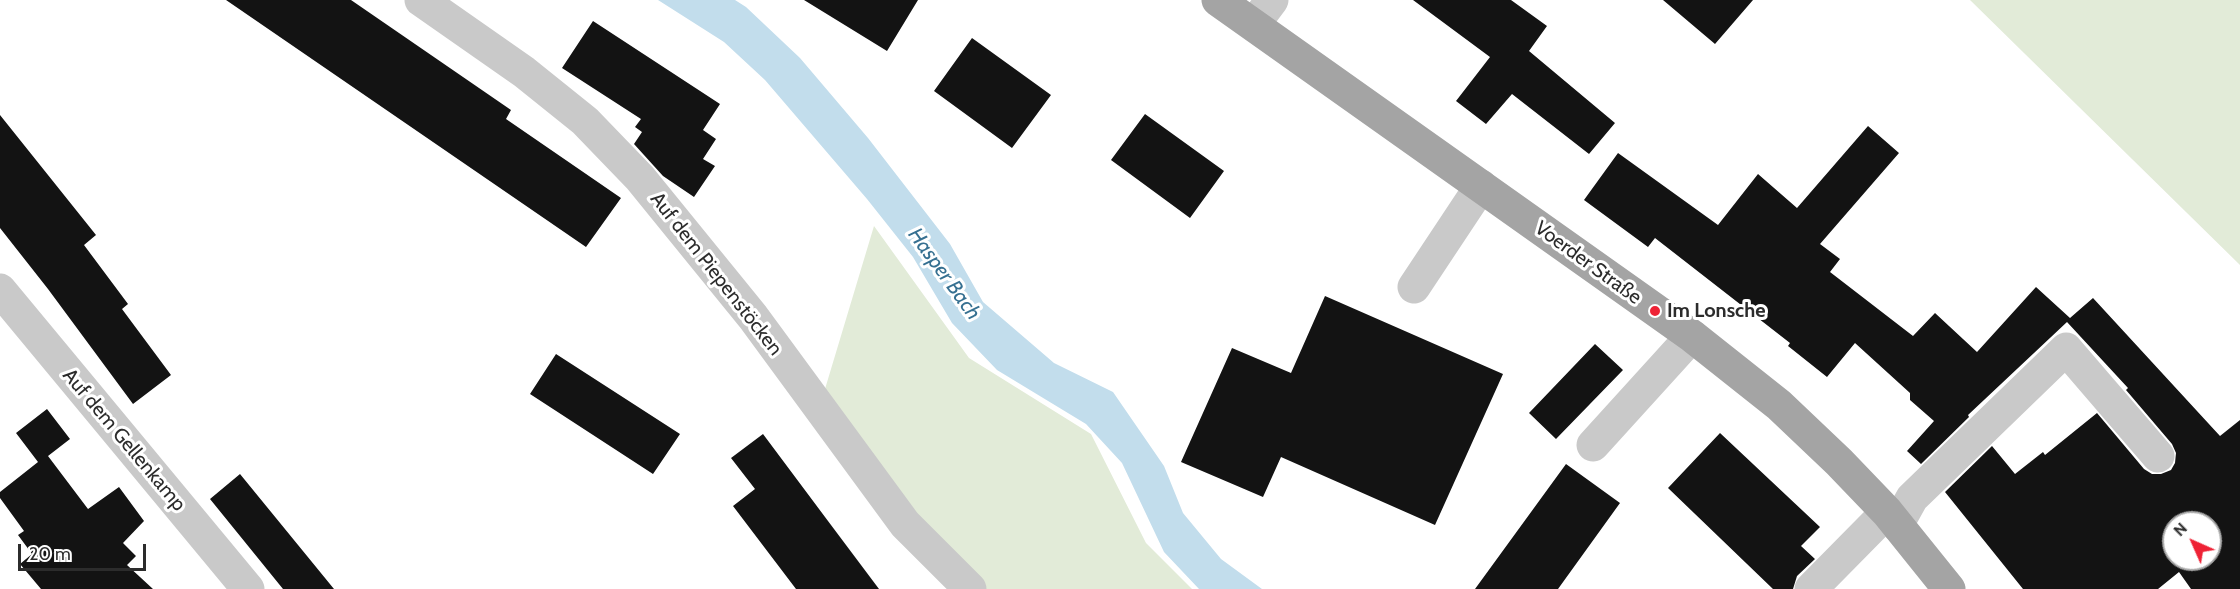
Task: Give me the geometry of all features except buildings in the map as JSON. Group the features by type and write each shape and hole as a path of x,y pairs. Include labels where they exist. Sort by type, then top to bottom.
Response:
{"main road":[{"name":"Voerder Straße","path":"1242,7 1481,186 1692,336 1779,405 1839,462 1892,518 1949,589"}],"street":[{"name":"Auf dem Piepenstöcken","path":"421,0 524,72 585,121 640,178 753,317 905,524 970,589"},
{"path":"1414,287 1481,186"},
{"name":"Auf dem Gellenkamp","path":"0,290 248,589"},
{"path":"1593,445 1692,336"},
{"path":"1811,589 1892,518 2066,350 2158,456"}],"green space":[{"path":"1970,0 2240,0 2240,265"},
{"path":"874,226 969,358 1091,434 1146,543 1192,589 985,589 912,513 825,389"}],"water":[{"name":"Hasper Bach","path":"658,0 735,0 746,7 800,58 868,138 950,244 983,302 1054,363 1113,392 1164,466 1183,513 1221,559 1262,589 1199,589 1164,552 1122,463 1086,424 997,370 952,323 913,257 867,199 765,80 724,42"}],"place":[{"name":"Im Lonsche","path":"1655,311"}]}
